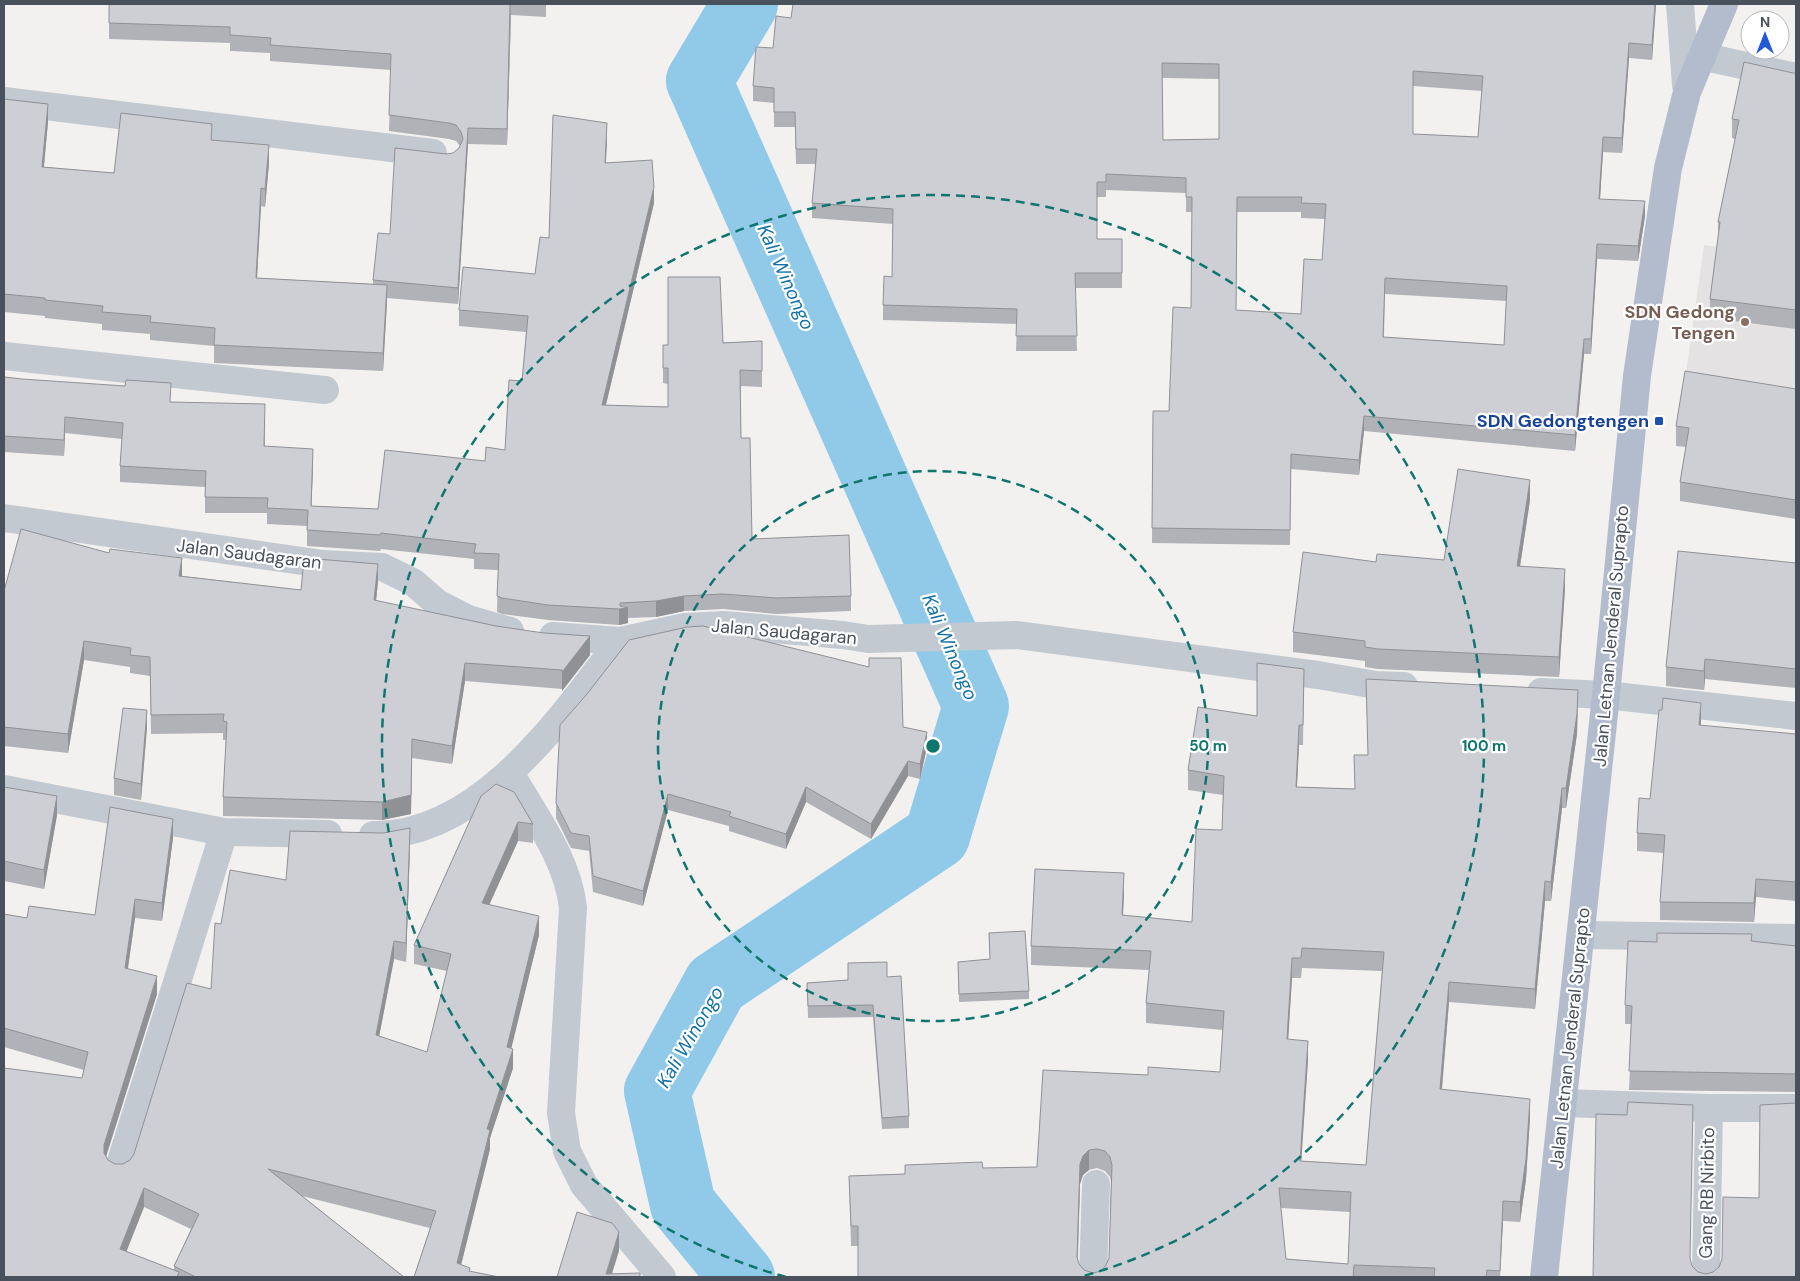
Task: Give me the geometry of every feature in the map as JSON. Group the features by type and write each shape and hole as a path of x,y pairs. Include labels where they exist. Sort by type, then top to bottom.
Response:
{"main road":[{"name":"Jalan Letnan Jenderal Suprapto","path":"1544,1277 1582,936 1637,376 1668,168 1687,92 1724,4"}],"street":[{"path":"1680,4 1687,92"},
{"path":"1701,56 1796,77"},
{"path":"4,101 447,154"},
{"path":"4,356 325,390"},
{"name":"Jalan Saudagaran","path":"4,518 323,564 382,567 413,582 437,603 468,619 498,629 546,636 620,641 685,627 724,625 843,635 868,639 1016,635 1309,673 1376,685 1426,687"},
{"path":"4,789 224,832 383,836 450,818 510,773 575,700 620,641"},
{"path":"1512,690 1606,695 1796,716"},
{"path":"510,773 560,859 572,896 561,1113 567,1151 584,1185 662,1277"},
{"path":"119,1168 224,832"},
{"path":"1582,936 1796,938"},
{"path":"1564,1103 1708,1108 1796,1108"},
{"name":"Gang RB Nirbito","path":"1706,1277 1708,1108"},
{"path":"1093,1277 1096,1184"}],"shaded area":[{"name":"SDN Gedong Tengen","path":"1704,245 1796,258 1796,402 1684,387"}],"building":[{"path":"109,4 510,4 507,129 468,128 458,288 373,280 378,233 390,234 395,148 446,154 453,153 459,148 463,139 456,125 389,115 391,54 270,45 271,38 230,35 230,27 109,23"},
{"path":"793,4 1655,4 1652,45 1629,43 1622,138 1603,137 1599,199 1645,201 1638,246 1597,244 1591,339 1584,339 1575,435 1364,416 1359,460 1291,454 1290,530 1152,528 1153,411 1169,411 1173,307 1191,308 1192,197 1186,197 1186,178 1106,174 1106,182 1097,182 1097,239 1122,239 1122,273 1075,273 1077,336 1016,336 1017,309 883,305 884,276 892,277 893,209 812,203 817,149 796,149 795,112 774,112 774,88 753,86 756,47 773,48 776,16 791,18","holes":["1162,63 1219,64 1219,139 1163,140","1413,71 1483,76 1478,137 1413,134","1237,197 1302,197 1301,203 1326,204 1322,260 1304,259 1301,314 1236,310","1385,278 1507,286 1504,345 1383,337"]},
{"path":"1744,62 1796,73 1796,310 1710,299 1720,222 1718,222 1739,120 1732,119"},
{"path":"4,99 48,104 42,167 114,173 121,113 212,124 211,140 269,145 265,189 261,188 256,278 387,285 383,353 214,345 215,328 150,322 151,316 102,312 103,306 4,294"},
{"path":"553,115 607,123 605,163 652,160 654,187 602,405 668,407 668,368 663,368 663,345 668,345 668,277 720,277 723,343 762,341 762,371 740,370 741,438 750,438 752,539 849,535 851,596 776,598 723,594 684,596 656,601 620,603 620,606 628,608 619,609 548,605 502,598 497,596 499,554 474,553 476,544 381,533 380,535 307,530 308,510 267,508 268,498 205,497 206,471 120,466 123,423 65,417 64,440 4,436 4,377 125,386 126,380 171,383 170,402 265,404 264,446 313,449 311,506 378,509 385,450 485,461 486,447 505,450 509,380 522,381 528,316 459,310 463,267 535,274 540,237 549,238"},
{"path":"1685,371 1796,389 1796,500 1680,482 1689,428 1676,426"},
{"path":"1458,469 1530,480 1517,566 1565,569 1559,657 1378,649 1365,647 1365,641 1293,632 1303,552 1376,562 1377,554 1444,560"},
{"path":"21,529 109,553 110,549 182,558 179,576 301,590 304,558 378,564 374,600 496,626 544,633 590,636 562,672 562,670 465,663 452,746 412,739 411,795 382,802 223,797 227,722 223,721 224,714 151,715 150,657 130,655 131,648 84,641 68,734 4,727 4,591"},
{"path":"1678,551 1796,563 1796,669 1705,659 1704,671 1666,667"},
{"path":"703,626 869,667 869,658 901,658 903,727 927,732 920,764 908,761 871,824 806,787 786,834 729,816 731,812 668,794 643,891 593,876 589,836 571,833 556,803 560,725 629,640 687,627"},
{"path":"1257,663 1304,669 1303,725 1299,725 1296,787 1355,789 1354,755 1368,755 1366,679 1578,690 1577,714 1566,788 1562,788 1551,882 1545,881 1535,989 1449,982 1440,1089 1530,1099 1526,1159 1520,1202 1503,1201 1500,1271 1487,1270 1486,1277 1434,1277 1435,1268 1354,1265 1353,1277 858,1277 858,1226 851,1226 849,1176 905,1174 905,1165 982,1162 983,1168 1037,1167 1043,1070 1148,1075 1148,1067 1220,1072 1224,1011 1146,1003 1151,951 1031,946 1035,869 1124,873 1122,915 1192,922 1196,829 1222,830 1224,776 1188,770 1198,707 1257,716","holes":["1302,948 1384,952 1366,1165 1300,1161 1308,1041 1287,1039 1292,958 1301,958","1089,1150 1105,1151 1110,1157 1112,1165 1109,1258 1101,1271 1093,1273 1084,1270 1079,1264 1077,1257 1080,1164 1083,1156","1279,1188 1351,1192 1348,1264 1286,1259"]},
{"path":"1663,698 1701,703 1699,725 1796,734 1796,882 1756,879 1754,903 1660,902 1665,835 1637,833 1639,798 1650,799 1659,710 1662,710"},
{"path":"123,708 147,710 141,784 114,778"},
{"path":"496,784 514,792 533,824 518,822 482,903 539,916 507,1047 513,1049 487,1129 490,1130 457,1263 470,1268 469,1271 499,1277 414,1277 436,1211 268,1169 404,1277 196,1277 174,1266 199,1214 144,1188 120,1249 179,1272 177,1277 4,1277 4,1068 82,1078 88,1052 4,1028 4,914 27,918 29,906 95,915 110,807 173,819 162,903 135,899 125,968 157,976 104,1145 104,1153 108,1160 115,1164 123,1164 130,1160 134,1154 187,983 211,989 215,923 221,924 230,870 286,880 290,831 383,833 410,828 406,943 394,941 376,1035 427,1052 451,954 414,945 481,796"},
{"path":"4,787 57,796 44,870 4,861"},
{"path":"1025,931 1029,991 959,994 958,962 990,959 989,933"},
{"path":"1657,933 1752,934 1751,941 1796,946 1796,1074 1629,1071 1632,1006 1625,1005 1628,941 1657,942"},
{"path":"887,962 887,977 901,976 909,1116 882,1118 873,1005 808,1006 807,983 848,980 848,963"},
{"path":"1628,1102 1693,1105 1690,1258 1692,1266 1698,1272 1706,1274 1713,1272 1719,1267 1722,1259 1723,1197 1759,1198 1760,1105 1796,1103 1796,1277 1593,1277 1596,1114 1627,1115"},
{"path":"577,1212 612,1223 619,1232 606,1274 640,1273 640,1277 557,1277"}],"waterway":[{"name":"Kali Winongo","path":"742,1277 683,1205 657,1091 716,984 937,836 976,706 699,81 745,4"}],"place":[{"name":"SDN Gedong Tengen","path":"1745,322"},
{"name":"SDN Gedongtengen","path":"1659,421"}]}
